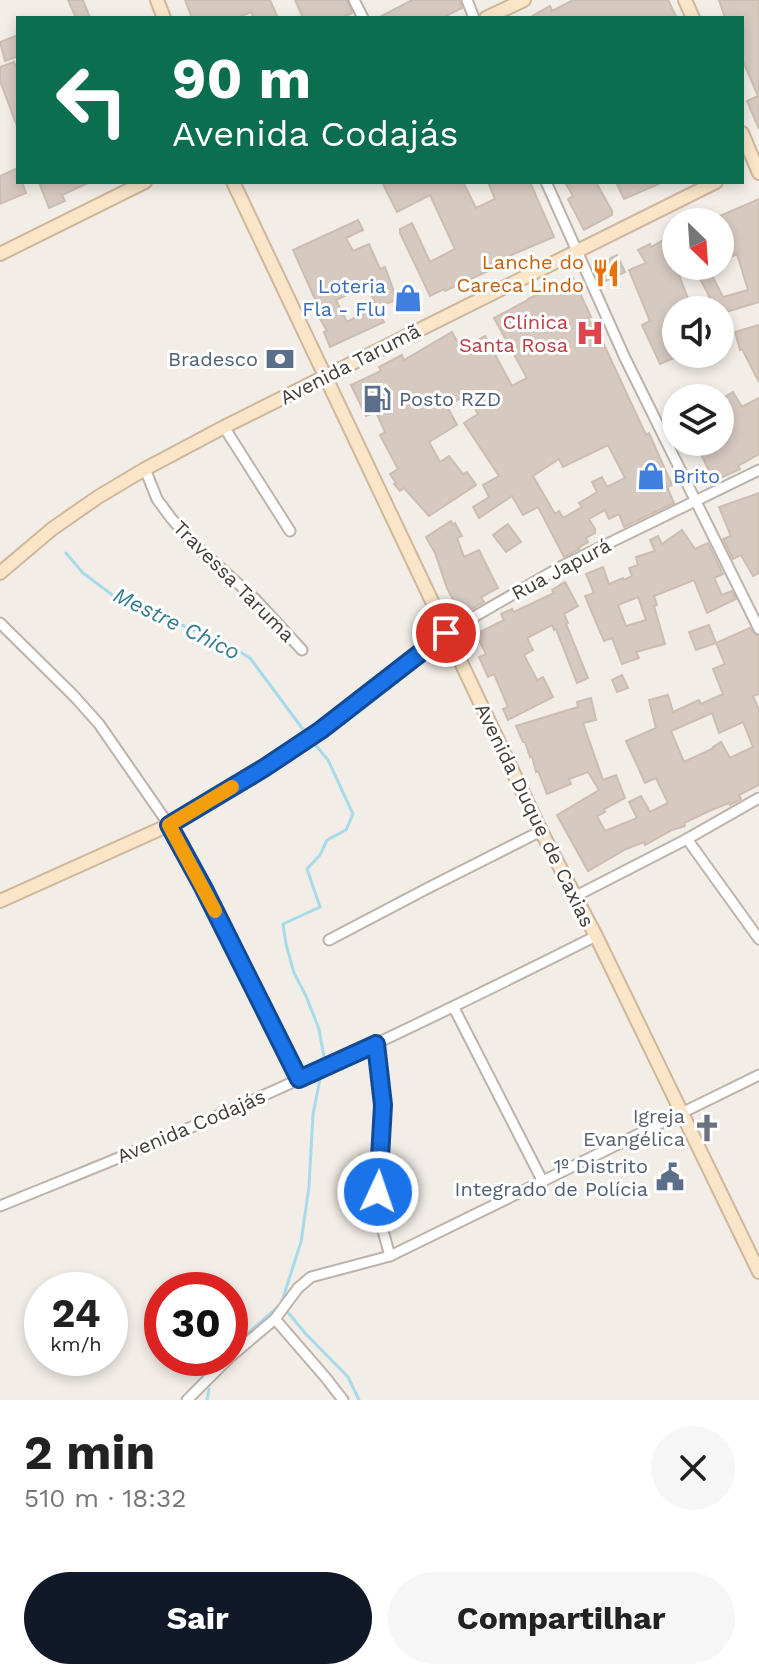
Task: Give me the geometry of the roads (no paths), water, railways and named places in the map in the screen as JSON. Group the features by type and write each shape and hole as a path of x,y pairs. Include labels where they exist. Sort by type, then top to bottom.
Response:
{"street":[{"path":"490,16 524,0"},
{"path":"744,137 758,166"},
{"path":"0,254 141,184"},
{"name":"Avenida Duque de Caxias","path":"234,184 541,831 596,936 759,1272"},
{"path":"547,184 575,251 694,501 759,629"},
{"name":"Avenida Tarumã","path":"0,573 70,515 145,469 712,184"},
{"path":"224,427 290,531"},
{"name":"Travessa Taruma","path":"145,469 157,499 190,540 255,599 302,650"},
{"name":"Rua Japurá","path":"0,901 169,825 321,730 446,633 564,565 759,470"},
{"path":"0,623 99,724 169,825 299,1079"},
{"path":"576,896 759,798"},
{"path":"329,940 541,831"},
{"path":"687,839 759,939"},
{"name":"Avenida Codajás","path":"0,1206 170,1137 299,1079 454,1008 596,936"},
{"path":"454,1008 543,1182"},
{"path":"376,1044 383,1105 378,1192 380,1220 390,1256"},
{"path":"248,1342 275,1319 298,1288 311,1277 390,1256 759,1075"},
{"path":"275,1319 343,1400"},
{"path":"187,1400 211,1376"}],"waterway":[{"name":"Mestre Chico","path":"66,553 83,573 115,597 227,644 250,658 308,736"},
{"name":"Mestre Chico","path":"313,742 328,760 353,814 346,830 327,840 320,855 307,869 320,907 283,924 294,973 319,1029 324,1057"},
{"name":"Mestre Chico","path":"248,1333 281,1304 301,1242 309,1187 313,1114 320,1079"},
{"path":"286,1310 348,1377 359,1400"},
{"name":"Mestre Chico","path":"207,1400 209,1389"}],"place":[{"name":"Lanche do Careca Lindo","path":"606,273"},
{"name":"Loteria Fla - Flu","path":"408,298"},
{"name":"Clínica Santa Rosa","path":"590,333"},
{"name":"Bradesco","path":"280,359"},
{"name":"Posto RZD","path":"377,399"},
{"name":"Brito","path":"651,476"},
{"name":"Igreja Evangélica","path":"707,1128"},
{"name":"1º Distrito Integrado de Polícia","path":"670,1177"}]}
